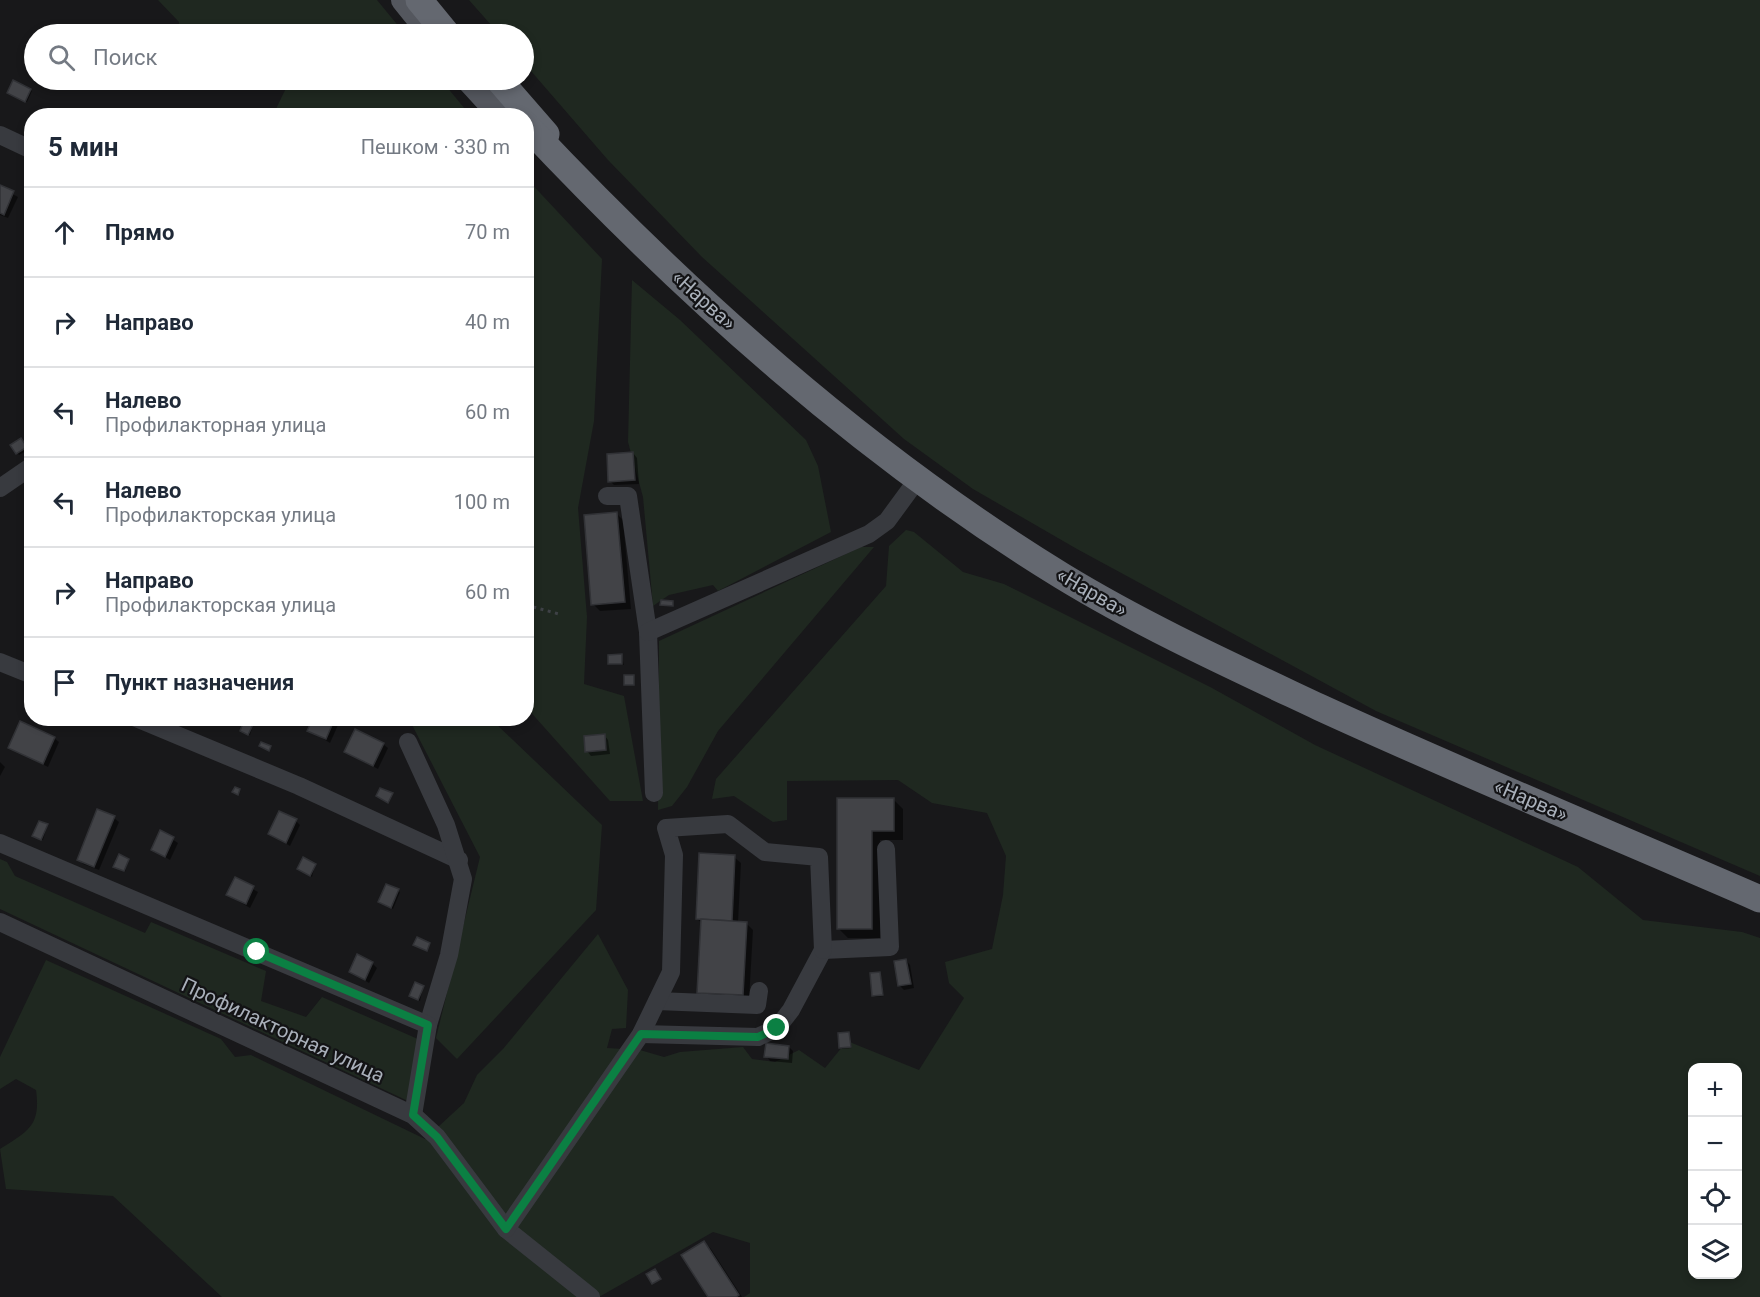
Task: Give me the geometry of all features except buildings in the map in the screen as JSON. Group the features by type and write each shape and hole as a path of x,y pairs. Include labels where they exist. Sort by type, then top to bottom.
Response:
{"highway":[{"path":"419,0 439,24"},
{"path":"433,0 453,24"},
{"path":"495,90 511,108"},
{"path":"507,90 523,108"},
{"path":"534,121 614,216"},
{"name":"«Нарва»","path":"534,133 614,216 724,320 917,480 1066,578 1181,641 1421,752 1760,899"}],"main road":[{"path":"403,0 423,24"},
{"path":"477,90 494,108"},
{"path":"534,149 556,171 648,249"}],"street":[{"path":"0,135 24,146"},
{"path":"0,488 24,475"},
{"path":"648,632 869,534 887,521 917,480"},
{"path":"607,496 628,496 648,632 654,793"},
{"path":"0,662 24,672"},
{"path":"155,726 299,786 459,860"},
{"path":"408,742 459,860 463,879 448,955 428,1025 413,1115"},
{"path":"506,1229 641,1034 671,972 674,855 666,828 728,824 765,852 819,857 823,950 791,1010 777,1028 758,1037 641,1034"},
{"path":"0,843 428,1025"},
{"path":"823,950 890,947 886,849"},
{"name":"Профилакторная улица","path":"0,922 413,1115 437,1137 506,1229 591,1297"},
{"path":"657,1001 757,1005 759,990"}],"path":[{"path":"534,607 559,614"}],"shaded area":[{"path":"158,0 377,0 397,24 179,24"},
{"path":"469,0 1760,0 1760,876 1376,711 1077,549 973,489 904,439 702,257 608,160 534,75 534,24 490,24"},
{"path":"285,90 449,90 464,108 276,108"},
{"path":"534,187 602,259 594,421 578,508 587,617 584,684 624,696 643,801 610,801 534,716"},
{"path":"632,280 680,320 806,440 818,466 831,532 718,591 713,585 669,595 653,606 643,497 628,442"},
{"path":"906,530 914,532 963,572 1004,584 1212,688 1315,745 1578,867 1643,920 1742,932 1760,938 1760,1297 744,1297 750,1293 750,1243 713,1232 599,1297 222,1297 113,1196 6,1189 0,1149 30,1126 34,1120 37,1102 36,1090 16,1079 0,1089 0,1057 46,960 221,1039 235,1057 251,1055 425,1139 464,1103 477,1075 503,1049 598,934 628,990 626,1028 612,1029 607,1048 640,1050 664,1057 680,1052 743,1047 752,1059 775,1062 799,1050 825,1068 847,1041 919,1070 964,998 949,983 945,962 992,949 1003,895 1006,856 987,813 932,803 898,780 787,781 787,820 773,822 734,796 712,799 716,779 886,586 889,546"},
{"path":"861,547 874,547 718,731 687,787 672,806 658,810 659,641"},
{"path":"413,726 498,726 602,825 596,910 457,1059 436,1038 480,857"},
{"path":"0,859 7,862 15,876 145,933 151,922 266,971 261,1001 306,1017 322,997 427,1043 408,1101 0,909"}],"route":[{"path":"257,952 428,1025 413,1115 437,1137 506,1229 641,1034 758,1037 777,1028"}]}
